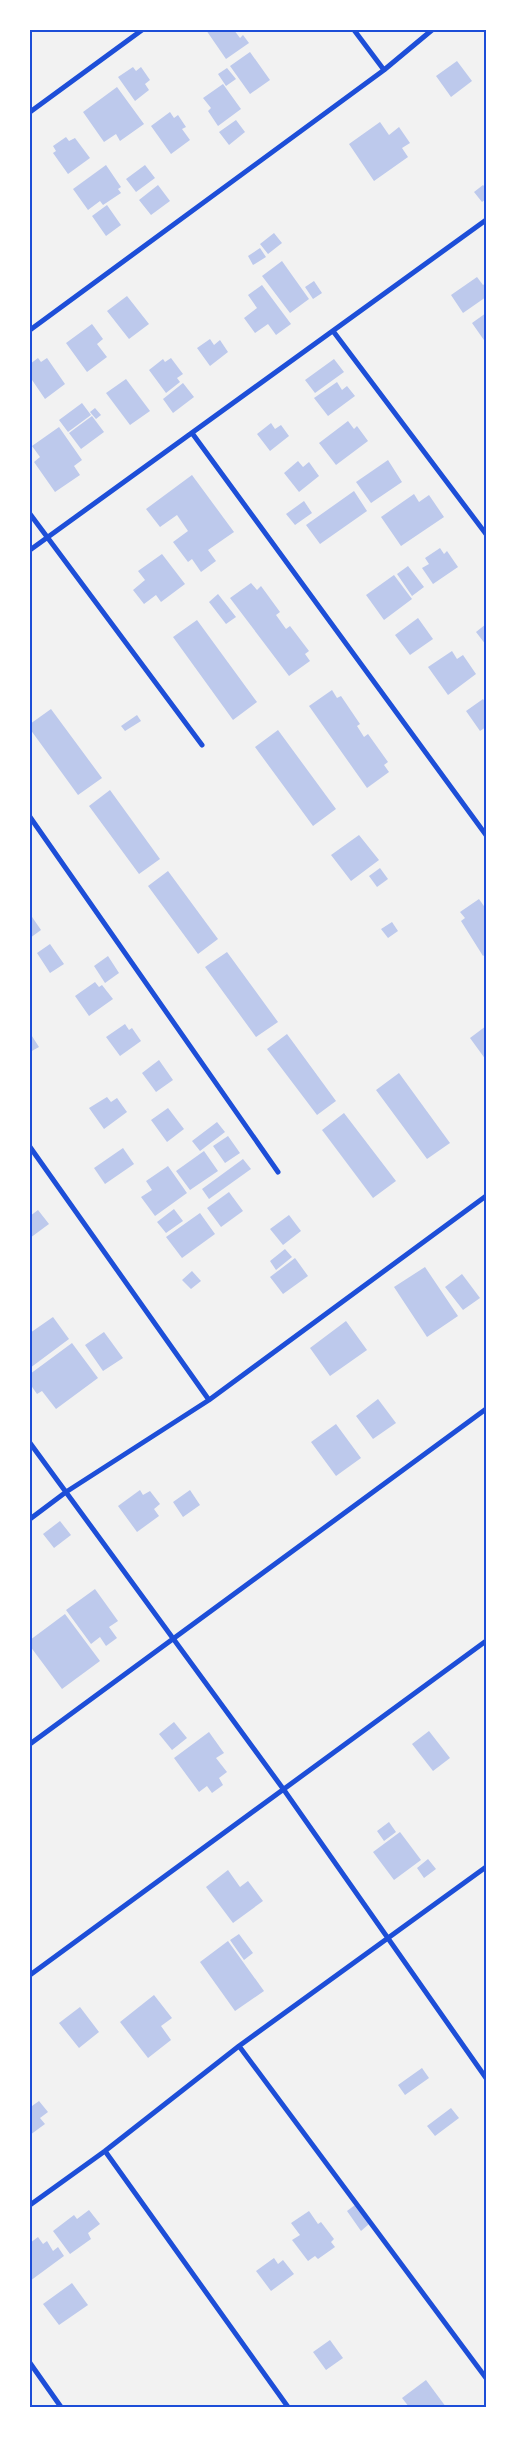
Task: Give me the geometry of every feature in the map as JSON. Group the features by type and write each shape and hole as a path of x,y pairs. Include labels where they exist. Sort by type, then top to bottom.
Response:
{"street":[{"path":"30,112 142,30"},
{"path":"354,30 384,70"},
{"path":"30,330 384,70 432,30"},
{"path":"30,550 486,220"},
{"path":"333,331 486,534"},
{"path":"192,433 486,835"},
{"path":"30,514 202,745"},
{"path":"30,817 278,1172"},
{"path":"30,1146 209,1400"},
{"path":"30,1519 66,1492 209,1400 486,1196"},
{"path":"30,1744 486,1409"},
{"path":"30,1442 284,1790 486,2078"},
{"path":"30,1975 486,1642"},
{"path":"30,2205 105,2151 239,2046 486,1867"},
{"path":"239,2046 486,2378"},
{"path":"105,2151 288,2407"},
{"path":"30,2363 61,2407"}],"building":[{"path":"206,30 234,30 240,38 243,35 249,43 226,59"},
{"path":"250,52 270,80 250,94 230,66"},
{"path":"457,61 472,81 451,97 436,76"},
{"path":"133,67 136,71 141,67 150,80 145,84 149,90 135,101 118,77"},
{"path":"227,68 236,79 226,86 218,74"},
{"path":"223,84 241,109 218,126 208,111 211,108 203,98"},
{"path":"117,87 144,124 120,141 116,134 104,142 83,112"},
{"path":"170,112 174,118 178,115 186,127 182,129 190,140 171,154 151,126"},
{"path":"236,120 245,132 229,145 219,132"},
{"path":"380,122 389,135 399,127 410,143 402,148 408,157 374,181 349,144"},
{"path":"66,137 69,141 75,138 90,158 68,174 53,153 56,151 53,146"},
{"path":"106,165 121,187 118,189 121,193 103,205 100,201 88,210 73,189"},
{"path":"145,165 155,178 136,192 126,179"},
{"path":"158,185 170,201 151,215 139,200"},
{"path":"483,185 486,188 486,199 482,202 474,192"},
{"path":"107,205 121,225 106,236 92,216"},
{"path":"274,233 282,243 268,254 260,244"},
{"path":"260,248 266,257 253,265 248,256"},
{"path":"282,261 309,299 290,313 262,276"},
{"path":"477,277 483,285 486,283 486,297 463,313 451,295"},
{"path":"314,281 322,293 313,299 305,287"},
{"path":"262,285 291,324 276,335 268,324 255,333 244,318 257,308 248,295"},
{"path":"127,296 149,324 129,339 107,311"},
{"path":"486,313 486,343 472,323"},
{"path":"92,324 103,339 97,344 107,357 87,372 66,343"},
{"path":"210,339 214,345 220,340 228,352 210,366 197,348"},
{"path":"38,358 41,362 47,358 65,384 45,399 30,377 30,364"},
{"path":"171,358 183,374 177,378 180,382 166,393 149,370 163,359 165,362"},
{"path":"334,359 344,372 315,393 305,380"},
{"path":"126,379 150,411 130,425 106,393"},
{"path":"337,382 342,390 347,386 355,396 328,416 314,398"},
{"path":"183,383 194,397 173,413 163,399"},
{"path":"82,403 91,415 68,432 59,420"},
{"path":"95,408 101,415 96,419 90,412"},
{"path":"92,416 104,432 81,449 69,433"},
{"path":"348,421 354,429 357,426 368,441 336,465 319,443"},
{"path":"271,423 275,429 281,425 289,436 270,451 257,434"},
{"path":"59,427 82,460 74,466 80,475 55,492 34,462 40,457 32,446"},
{"path":"388,460 402,482 371,503 356,482"},
{"path":"298,461 303,467 309,462 319,476 299,492 284,473"},
{"path":"192,475 234,532 208,550 216,561 201,572 192,559 188,562 173,542 188,531 177,515 160,527 146,509"},
{"path":"354,491 367,511 320,544 306,525"},
{"path":"414,494 419,502 429,495 444,517 401,546 381,517"},
{"path":"304,501 312,513 295,525 286,514"},
{"path":"440,548 444,554 447,551 458,567 433,584 422,568 429,564 425,558"},
{"path":"162,554 185,584 161,602 156,595 144,604 133,590 145,580 138,571"},
{"path":"408,566 424,587 412,596 397,574"},
{"path":"394,575 412,599 384,620 366,595"},
{"path":"251,583 257,590 261,586 280,612 276,615 286,629 290,626 309,651 305,654 310,661 289,676 230,598"},
{"path":"218,594 236,617 226,624 209,602"},
{"path":"418,618 433,639 410,655 395,635"},
{"path":"197,620 257,702 233,720 173,637"},
{"path":"486,624 486,645 476,632"},
{"path":"452,651 457,659 463,655 476,674 448,695 428,667"},
{"path":"332,690 337,698 341,696 360,724 357,726 364,737 368,734 388,762 384,765 389,772 367,788 309,706"},
{"path":"483,699 486,703 486,727 480,731 466,711"},
{"path":"51,709 102,778 78,795 30,729 30,724"},
{"path":"137,715 141,721 125,731 121,726"},
{"path":"278,730 336,809 313,826 255,747"},
{"path":"110,790 160,859 139,874 89,806"},
{"path":"359,835 379,860 351,881 331,855"},
{"path":"380,868 388,879 377,887 369,876"},
{"path":"168,871 218,939 198,954 148,886"},
{"path":"479,899 486,909 486,954 483,956 461,921 465,918 460,912"},
{"path":"30,914 41,930 30,938"},
{"path":"392,922 398,931 388,938 381,929"},
{"path":"50,944 64,964 50,973 37,953"},
{"path":"227,952 278,1022 256,1037 205,967"},
{"path":"108,956 119,973 105,983 94,966"},
{"path":"95,982 99,987 102,985 113,999 89,1016 75,996"},
{"path":"125,1024 129,1030 132,1028 141,1041 120,1056 106,1037"},
{"path":"486,1026 486,1060 470,1038"},
{"path":"30,1033 39,1047 30,1052"},
{"path":"287,1034 336,1101 317,1115 267,1049"},
{"path":"159,1060 173,1080 156,1092 142,1073"},
{"path":"399,1073 450,1143 427,1159 376,1090"},
{"path":"107,1097 111,1102 117,1098 127,1112 104,1129 89,1108"},
{"path":"168,1108 184,1129 167,1142 151,1120"},
{"path":"344,1113 396,1181 373,1198 322,1130"},
{"path":"217,1122 225,1132 200,1151 192,1141"},
{"path":"228,1136 240,1153 225,1163 213,1146"},
{"path":"123,1148 134,1164 105,1184 94,1168"},
{"path":"204,1151 218,1171 190,1190 176,1171"},
{"path":"243,1159 251,1169 209,1199 202,1189"},
{"path":"168,1166 187,1193 155,1216 141,1197 152,1190 146,1181"},
{"path":"229,1192 243,1211 221,1227 207,1208"},
{"path":"174,1209 183,1221 166,1233 157,1222"},
{"path":"38,1210 49,1224 30,1238 30,1216"},
{"path":"200,1213 215,1234 182,1258 166,1237"},
{"path":"289,1215 301,1231 283,1245 270,1229"},
{"path":"285,1249 292,1257 276,1270 270,1261"},
{"path":"295,1258 308,1276 283,1294 270,1277"},
{"path":"425,1267 458,1316 427,1337 394,1287"},
{"path":"192,1271 201,1281 191,1289 182,1280"},
{"path":"462,1274 480,1298 463,1310 445,1287"},
{"path":"53,1317 69,1339 30,1368 30,1333"},
{"path":"346,1321 367,1350 330,1376 310,1348"},
{"path":"104,1332 123,1358 103,1371 85,1345"},
{"path":"72,1343 98,1378 56,1409 42,1391 37,1394 30,1384 30,1374"},
{"path":"378,1399 396,1423 373,1439 356,1416"},
{"path":"336,1424 361,1458 336,1476 311,1442"},
{"path":"140,1490 143,1495 150,1491 160,1504 154,1509 159,1516 137,1532 118,1506"},
{"path":"190,1490 200,1505 183,1517 173,1502"},
{"path":"60,1521 71,1535 54,1548 43,1534"},
{"path":"95,1589 118,1621 109,1627 117,1638 106,1646 100,1637 91,1644 66,1610"},
{"path":"65,1614 100,1661 62,1689 30,1646 30,1640"},
{"path":"174,1722 187,1738 172,1750 159,1734"},
{"path":"429,1731 450,1758 433,1771 412,1744"},
{"path":"209,1732 224,1753 216,1758 227,1772 219,1778 223,1785 212,1793 207,1786 199,1792 174,1758"},
{"path":"389,1822 396,1832 384,1841 377,1831"},
{"path":"400,1832 421,1860 394,1880 373,1852"},
{"path":"428,1859 436,1869 424,1878 417,1868"},
{"path":"228,1870 240,1887 248,1881 263,1901 233,1923 206,1887"},
{"path":"239,1934 253,1953 244,1960 230,1940"},
{"path":"228,1941 264,1991 235,2011 200,1962"},
{"path":"154,1995 172,2018 161,2026 171,2040 148,2058 120,2022"},
{"path":"80,2007 99,2032 79,2048 59,2023"},
{"path":"422,2068 429,2078 405,2095 398,2085"},
{"path":"39,2101 48,2112 40,2118 45,2124 30,2135 30,2104 32,2106"},
{"path":"451,2108 459,2118 435,2136 427,2126"},
{"path":"355,2205 369,2224 361,2231 347,2211"},
{"path":"89,2210 100,2224 88,2233 91,2239 70,2254 53,2231 74,2215 77,2219"},
{"path":"309,2211 318,2224 321,2222 334,2239 331,2242 335,2247 318,2259 315,2256 308,2261 292,2240 300,2235 291,2223"},
{"path":"38,2237 43,2244 47,2241 53,2251 58,2247 64,2256 30,2281 30,2243"},
{"path":"274,2258 278,2264 283,2260 294,2274 271,2291 256,2271"},
{"path":"72,2283 88,2305 59,2325 43,2304"},
{"path":"330,2340 343,2358 326,2370 313,2352"},
{"path":"426,2380 446,2407 409,2407 402,2398"}]}
